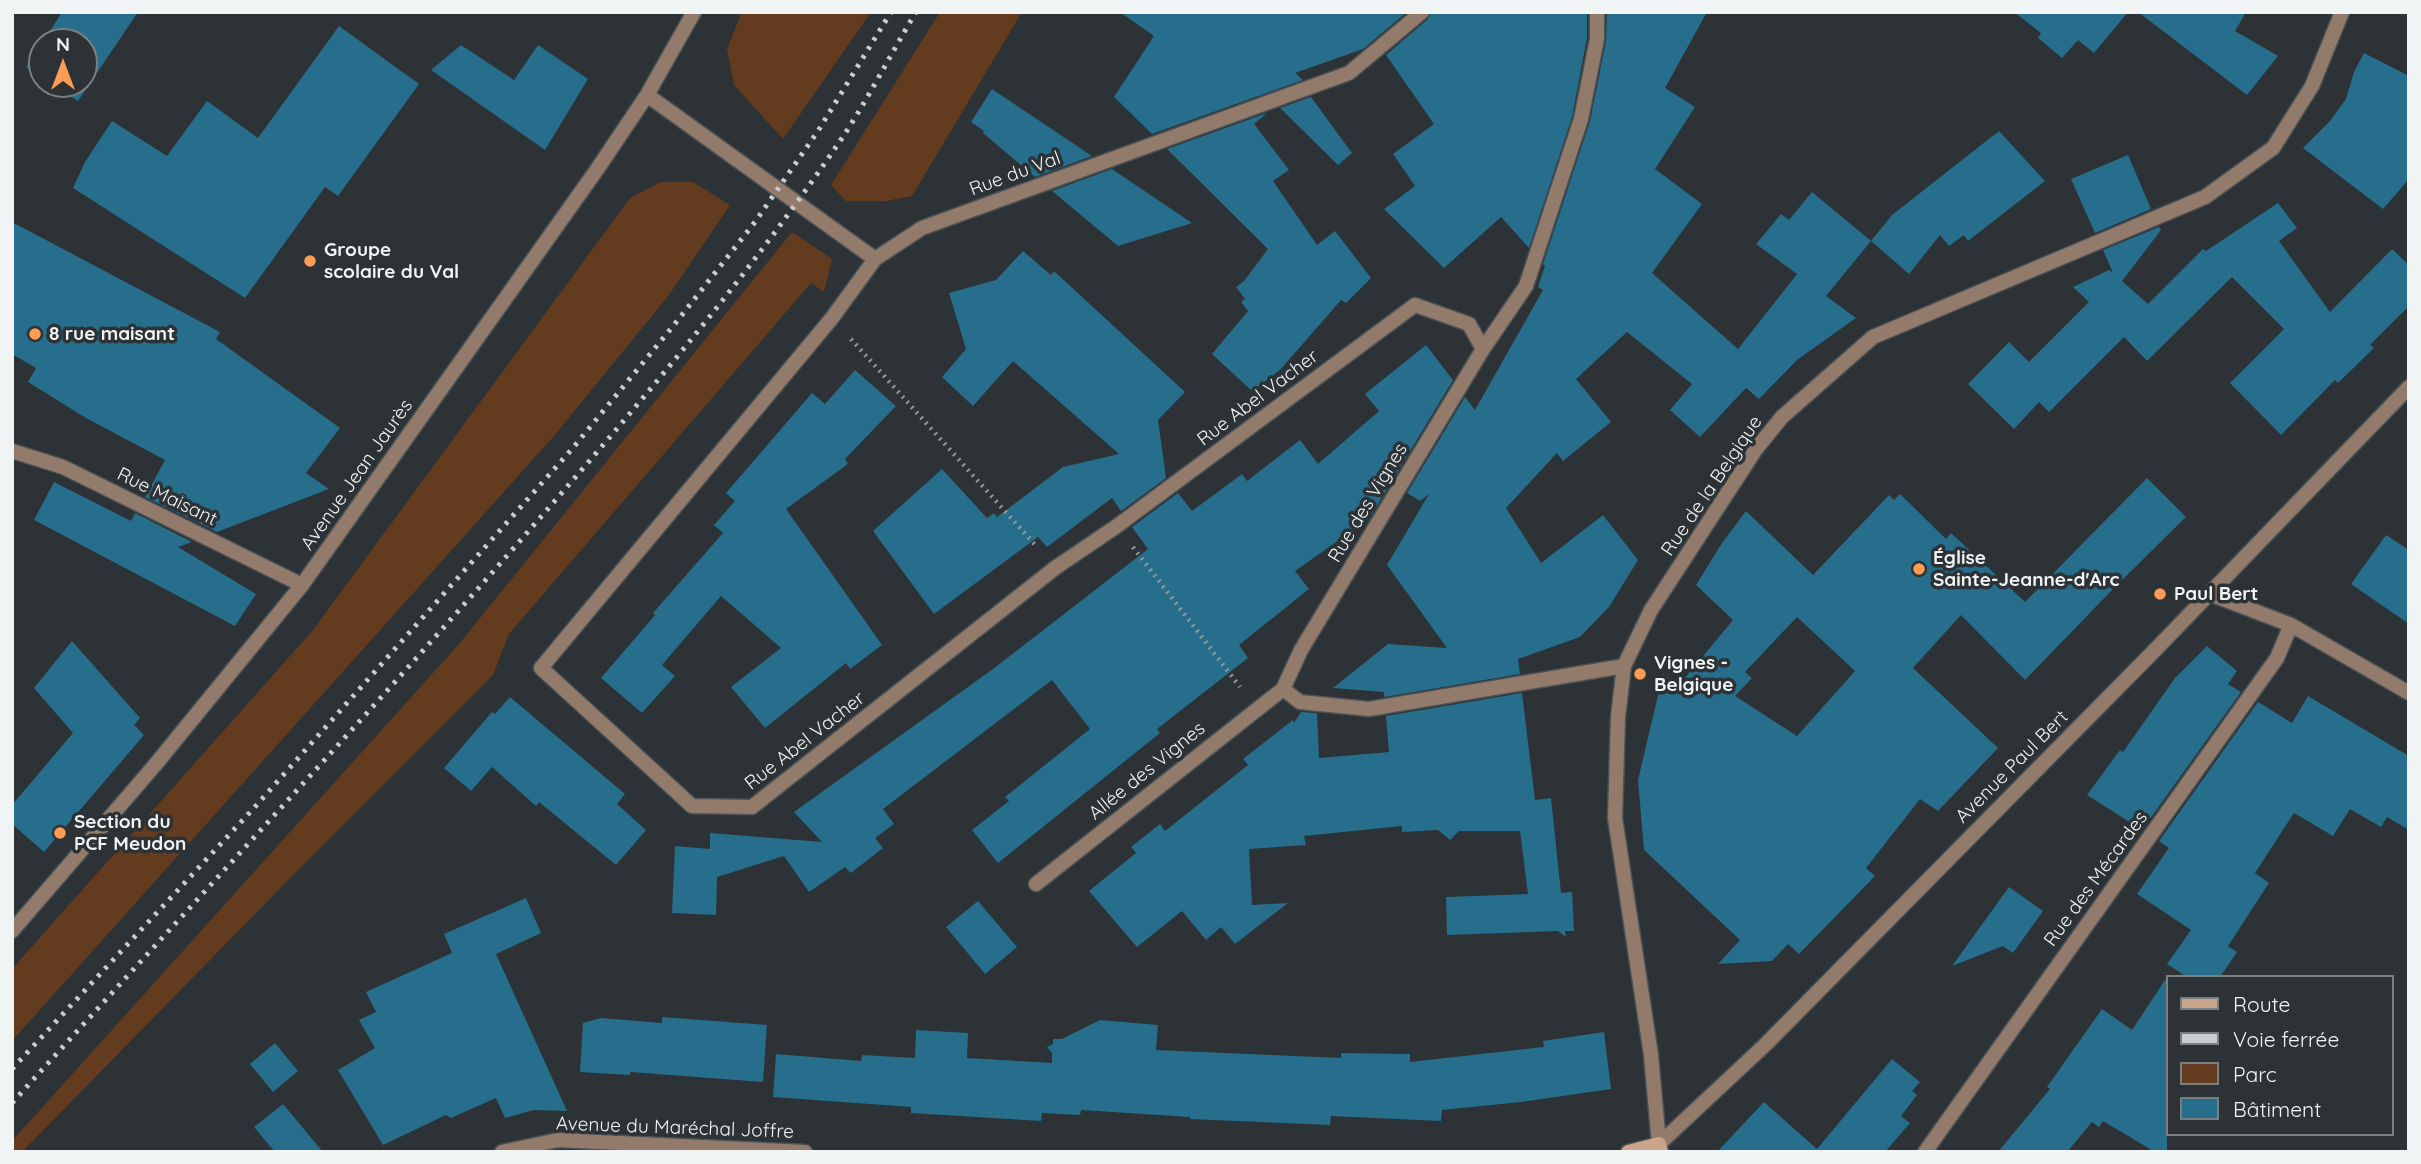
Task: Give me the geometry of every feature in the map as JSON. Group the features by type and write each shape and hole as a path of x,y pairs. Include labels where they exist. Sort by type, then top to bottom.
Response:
{"street":[{"name":"Avenue Jean Jaurès","path":"12,931 155,765 302,585 598,168 647,95 694,12"},
{"name":"Rue du Val","path":"875,259 922,228 1349,73 1422,12"},
{"name":"Rue des Vignes","path":"1283,689 1301,650 1483,349 1526,286 1581,119 1597,39 1597,12"},
{"name":"Rue de la Belgique","path":"1660,1148 1651,1055 1615,818 1618,717 1624,666 1651,610 1756,449 1782,417 1873,337 2205,197 2273,148 2312,86 2342,12"},
{"path":"647,95 875,259"},
{"name":"Rue Abel Vacher","path":"875,259 832,318 541,668 692,806 752,807 1055,568 1118,526 1415,305 1469,324 1483,349"},
{"name":"Avenue Paul Bert","path":"1628,1152 1660,1148 2210,594 2409,387"},
{"name":"Rue Maisant","path":"12,451 62,467 302,585"},
{"path":"2210,594 2291,625 2409,693"},
{"name":"Rue des Mécardes","path":"1925,1152 2277,658 2291,625"},
{"path":"1283,689 1300,702 1369,709 1624,666"},
{"name":"Allée des Vignes","path":"1035,884 1283,689"},
{"name":"Avenue du Maréchal Joffre","path":"502,1152 558,1140 805,1152"}],"path":[{"path":"832,318 1055,568"},
{"path":"1118,526 1244,692"}],"green space":[{"path":"742,12 871,12 783,139 734,85 727,49"},
{"path":"940,12 1022,12 912,196 886,201 846,201 831,185"},
{"path":"661,182 693,182 730,205 669,295 554,436 12,1041 12,969 313,630 630,198"},
{"path":"792,232 832,259 824,292 811,283 509,634 493,675 22,1152 12,1152 12,1141 459,644"}],"building":[{"path":"62,12 138,12 98,71 98,28 52,28"},
{"path":"1120,12 1407,12 1363,49 1295,73 1303,80 1152,134 1114,97 1154,36"},
{"path":"1431,12 1587,12 1587,38 1572,117 1529,248 1501,217 1444,268 1384,209 1415,186 1393,154 1434,124 1386,55 1428,19"},
{"path":"1607,12 1707,12 1665,88 1695,107 1655,169 1702,204 1652,273 1738,349 1797,274 1756,244 1781,214 1789,220 1812,192 1871,241 1826,296 1856,318 1797,360 1759,399 1746,388 1700,437 1670,410 1692,384 1627,332 1576,379 1611,422 1563,461 1557,453 1506,508 1541,563 1603,515 1638,560 1609,607 1580,637 1518,659 1520,674 1384,697 1384,692 1333,688 1388,644 1447,648 1387,565 1429,494 1420,501 1407,493 1465,397 1475,410 1543,290 1538,287 1545,266 1543,264 1590,121 1606,41"},
{"path":"2014,12 2128,12 2094,53 2078,40 2062,58 2038,38 2041,33"},
{"path":"2138,12 2246,12 2235,31 2278,56 2247,95"},
{"path":"339,26 419,84 338,196 325,187 245,298 73,188 85,162 112,121 167,156 207,101 258,138"},
{"path":"461,45 514,80 538,45 588,79 545,150 431,70"},
{"path":"2364,53 2409,76 2409,179 2383,209 2303,148 2330,121 2346,99 2354,72"},
{"path":"992,89 1092,156 1035,177 971,122"},
{"path":"1311,97 1352,153 1338,165 1280,108"},
{"path":"1267,113 1254,124 1289,170 1273,181 1317,245 1335,231 1371,278 1346,303 1341,300 1280,370 1252,391 1212,354 1248,311 1241,302 1245,299 1236,287 1244,281 1268,249 1167,149"},
{"path":"1999,131 2045,181 1968,241 1964,235 1949,246 1940,235 1909,274 1871,241 1892,215"},
{"path":"2128,155 2151,209 2095,233 2071,179"},
{"path":"1112,169 1192,223 1118,246 1052,191"},
{"path":"2278,203 2297,228 2279,241 2330,312 2392,249 2409,265 2409,306 2370,345 2374,348 2338,383 2335,380 2281,435 2230,383 2284,329 2232,277 2147,361 2124,337 2049,412 2039,402 2014,429 1968,384 2009,342 2029,362 2089,302 2073,287 2109,270 2113,273 2103,250 2159,227 2161,230 2122,281 2148,304 2203,249 2206,251"},
{"path":"12,222 220,332 216,339 340,428 306,473 329,489 217,532 145,497 165,460 86,418 28,382 36,368 12,354"},
{"path":"1023,251 1051,275 1054,271 1185,392 1158,420 1166,478 1121,511 1112,498 1047,547 1038,537 934,614 873,531 942,469 987,518 994,513 997,517 1063,467 1119,454 1013,361 973,406 942,377 966,349 949,293 996,280"},
{"path":"1426,345 1453,380 1369,519 1295,571 1309,589 1239,645 1248,658 1157,729 1160,733 998,863 972,830 1009,801 1005,797 1090,729 1052,680 883,809 894,824 875,838 883,848 851,873 845,867 809,892 784,856 717,877 716,915 672,913 675,846 710,849 710,833 822,842 794,812 993,669 1148,549 1132,527 1178,493 1192,511 1242,474 1247,481 1300,440 1318,464 1379,411 1365,394"},
{"path":"855,370 896,406 845,459 848,464 786,509 882,645 850,669 846,663 765,728 731,687 781,648 721,596 662,665 675,676 642,713 601,678 723,533 714,525 735,501 726,493 812,393 825,404"},
{"path":"2147,478 2186,517 2025,680 1961,615 1913,668 1998,748 1938,811 1920,799 1866,868 1875,876 1799,954 1788,944 1772,961 1718,964 1740,940 1644,850 1638,780 1663,674 1679,685 1733,620 1696,585 1746,511 1813,575 1889,495 1894,500 1900,494 1946,539 1951,533 2025,602","holes":["1797,617 1855,671 1797,736 1735,696 1752,678 1745,672"]},
{"path":"54,482 131,521 135,513 192,542 178,547 256,594 235,626 34,520"},
{"path":"2386,535 2409,550 2409,624 2351,584"},
{"path":"72,641 140,718 134,725 144,735 44,852 12,824 12,805 73,733 34,688"},
{"path":"2207,646 2237,671 2228,684 2241,692 2142,830 2087,795 2120,750 2123,752 2175,678"},
{"path":"1522,693 1535,800 1551,798 1561,893 1572,892 1574,931 1565,931 1566,937 1558,931 1447,935 1446,897 1528,894 1520,831 1459,831 1450,840 1438,830 1402,832 1402,826 1304,836 1306,845 1249,849 1252,905 1288,903 1235,944 1221,927 1206,940 1182,911 1137,947 1089,891 1136,853 1131,847 1160,824 1165,831 1248,765 1243,759 1293,720 1294,723 1301,712 1317,713 1319,758 1389,752 1386,716"},
{"path":"2308,696 2409,756 2409,830 2387,817 2381,827 2350,809 2333,836 2294,813 2255,873 2269,883 2228,946 2237,952 2221,975 2184,975 2167,964 2191,930 2137,894 2169,848 2159,841 2258,702 2292,723"},
{"path":"510,697 625,794 617,804 646,830 616,865 539,802 536,806 492,767 471,791 444,768 492,712 495,714"},
{"path":"2009,887 2043,911 2013,953 2003,946 1952,966"},
{"path":"526,898 541,933 496,954 567,1111 534,1110 505,1118 496,1098 451,1118 446,1115 383,1145 338,1070 375,1048 359,1020 376,1012 366,992 452,953 444,934"},
{"path":"978,901 1017,947 985,974 946,927"},
{"path":"2166,979 2167,1152 2155,1152 2103,1121 2099,1127 2092,1122 2067,1152 1998,1152 2050,1089 2047,1087 2102,1009 2132,1030"},
{"path":"662,1017 767,1025 763,1082 630,1072 630,1075 580,1072 583,1023 601,1018 662,1023"},
{"path":"1100,1020 1158,1025 1156,1050 1341,1058 1341,1053 1410,1054 1410,1062 1544,1047 1543,1041 1604,1032 1611,1089 1442,1110 1441,1121 1331,1116 1330,1125 1190,1119 1081,1110 1080,1115 1042,1113 1041,1121 911,1113 911,1107 773,1097 776,1054 861,1061 862,1055 915,1058 916,1030 968,1033 967,1058 1052,1063 1052,1053 1047,1047 1053,1044 1053,1039 1062,1039"},
{"path":"275,1043 298,1071 273,1092 250,1064"},
{"path":"1892,1059 1920,1082 1912,1091 1917,1095 1901,1116 1910,1123 1885,1152 1717,1152 1764,1102 1817,1149"},
{"path":"283,1104 323,1152 275,1152 254,1127"}],"railway":[{"path":"12,1069 254,808 572,449 755,222 818,131 891,12"},
{"path":"12,1103 394,684 643,398 762,250 836,147 916,12"}],"place":[{"name":"Groupe scolaire du Val","path":"310,261"},
{"name":"8 rue maisant","path":"35,334"},
{"name":"Église Sainte-Jeanne-d'Arc","path":"1919,569"},
{"name":"Paul Bert","path":"2160,594"},
{"name":"Vignes - Belgique","path":"1640,674"},
{"name":"Section du PCF Meudon","path":"60,833"}]}
